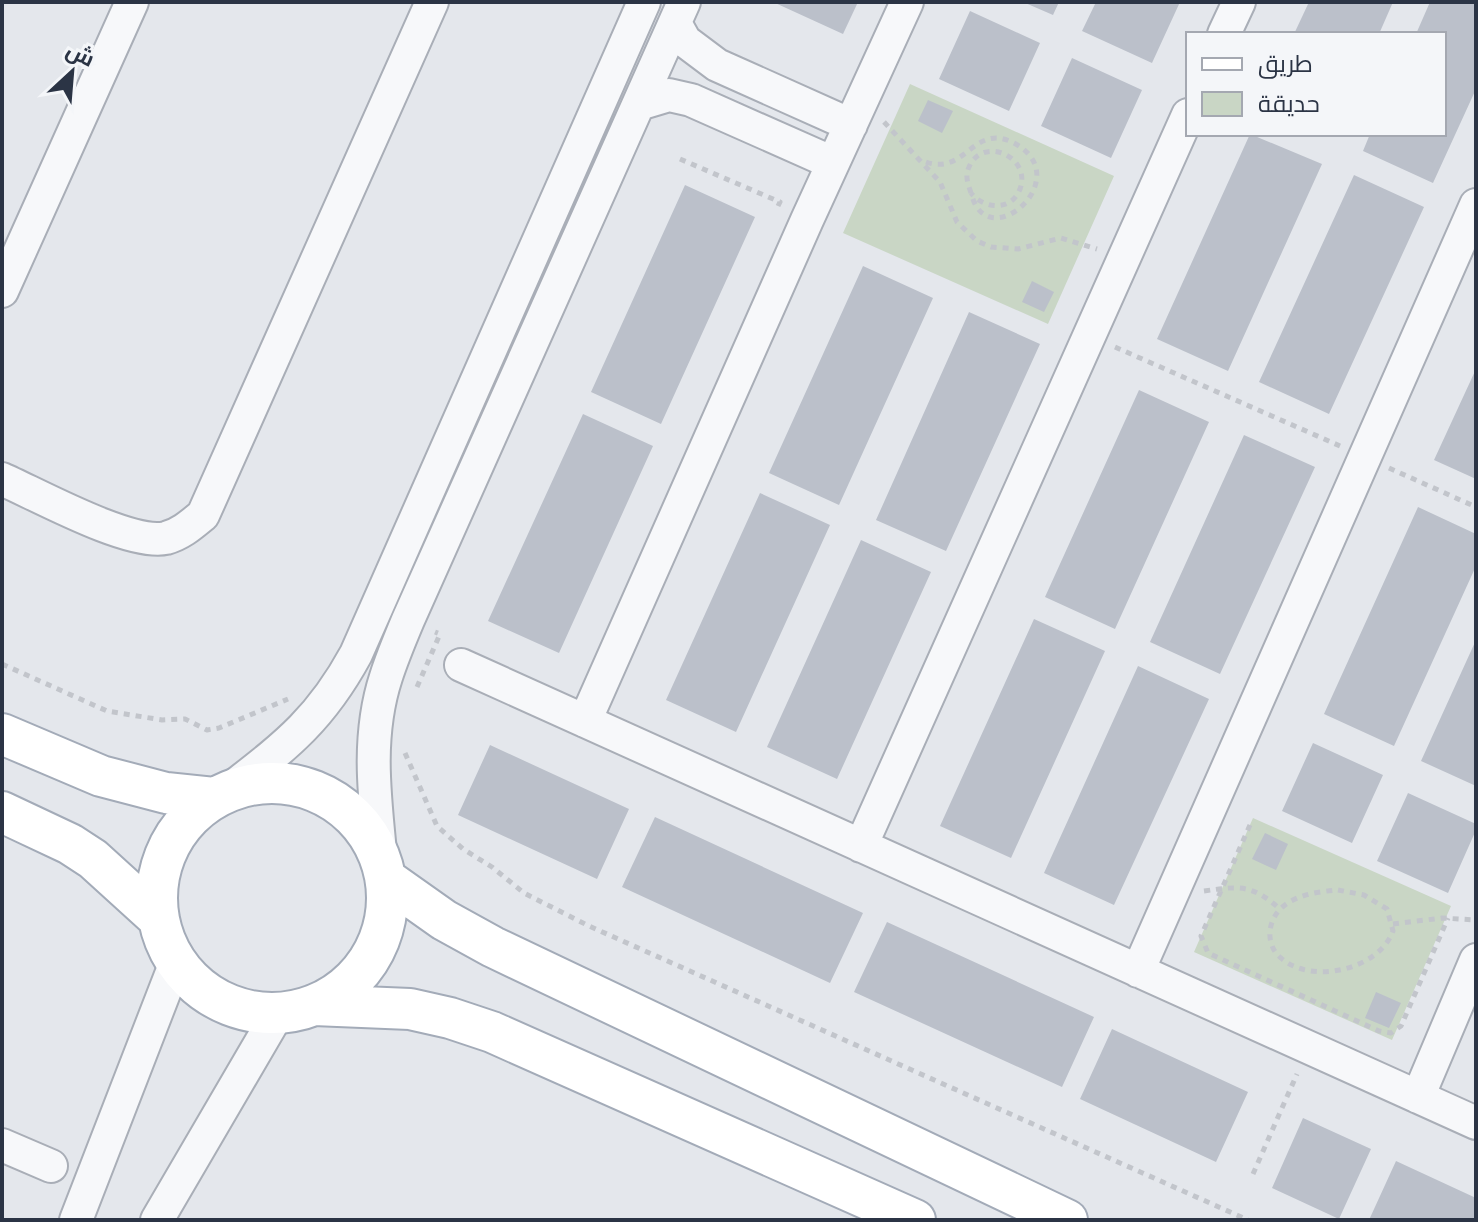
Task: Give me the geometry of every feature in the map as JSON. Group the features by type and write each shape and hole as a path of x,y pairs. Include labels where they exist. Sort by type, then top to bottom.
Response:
{"main road":[{"path":"2,734 101,776 166,793 220,796"},
{"path":"296,1009 338,993 357,976 373,955 385,918 383,870 367,833 345,809 318,793 287,784 255,784 220,796 191,815 174,837 162,863 157,891 165,942 176,962 196,985 221,1001 249,1011 410,1009 450,1018 492,1032 915,1220"},
{"path":"2,812 70,844 93,859 159,919"},
{"path":"383,870 444,920 493,947 1067,1220"}],"street":[{"path":"2,291 132,2"},
{"path":"2,479 143,539 166,538 186,529 203,515 432,2"},
{"path":"220,796 307,726 340,682 356,654 644,2"},
{"path":"585,721 907,2"},
{"path":"1225,32 1239,2"},
{"path":"680,13 685,41 717,65 851,125"},
{"path":"383,870 373,785 373,749 385,679 408,620 680,13"},
{"path":"639,104 669,95 691,100 833,163"},
{"path":"861,846 1186,119"},
{"path":"1138,971 1476,205"},
{"path":"461,665 1476,1123"},
{"path":"1418,1097 1476,960"},
{"path":"76,1220 176,962"},
{"path":"157,1220 296,1009"},
{"path":"2,1145 51,1166"}],"path":[{"path":"924,162 942,166 950,164 979,142 991,139 1003,139 1015,144 1032,161 1036,184 1027,203 1019,210 1000,217 984,213 977,208 967,185 969,167 982,154 990,151 1008,155 1020,168 1021,186 1011,201 1003,205 985,205 971,193"},
{"path":"680,159 780,202 778,208 807,220"},
{"path":"408,620 440,634 413,698"},
{"path":"2,664 107,711 162,720 185,719 207,730 219,728 300,693"},
{"path":"402,744 437,826 524,893 589,926 1248,1220"},
{"path":"1250,825 1201,936 1208,953 1385,1033 1401,1026 1448,918"},
{"path":"1173,896 1247,887 1264,895 1280,909"},
{"path":"1338,890 1351,891 1381,904 1387,909 1393,924 1387,944 1368,960 1342,970 1311,970 1287,963 1273,947 1270,927 1280,909 1307,895 1338,890"},
{"path":"1393,924 1448,918 1476,920"},
{"path":"1253,1174 1309,1048"}],"green space":[{"path":"910,84 1114,176 1048,324 843,233"},
{"path":"1253,818 1451,906 1392,1040 1194,952"}],"building":[{"path":"773,2 858,2 843,34"},
{"path":"1023,2 1059,2 1053,15"},
{"path":"1096,2 1180,2 1152,63 1082,31"},
{"path":"1309,2 1393,2 1380,32 1295,32"},
{"path":"1430,2 1476,2 1476,89 1433,183 1363,151 1369,136 1446,136 1446,32 1417,32"},
{"path":"970,11 1040,43 1009,111 939,79"},
{"path":"1072,58 1142,90 1111,158 1041,126"},
{"path":"928,100 953,111 942,133 918,121"},
{"path":"1249,136 1322,164 1228,371 1157,339"},
{"path":"1354,175 1424,207 1329,414 1259,382"},
{"path":"685,185 755,217 661,424 591,392"},
{"path":"863,266 933,298 839,505 769,473"},
{"path":"1032,281 1054,292 1044,312 1022,302"},
{"path":"969,312 1040,344 946,551 876,520"},
{"path":"1476,369 1476,479 1434,460"},
{"path":"1139,390 1209,422 1115,629 1045,597"},
{"path":"583,414 653,446 559,653 488,621"},
{"path":"1244,435 1315,467 1220,674 1150,642"},
{"path":"760,493 830,525 736,732 666,700"},
{"path":"1418,507 1476,534 1476,566 1394,746 1324,714"},
{"path":"861,540 931,572 837,779 767,747"},
{"path":"1034,619 1105,651 1011,858 940,826"},
{"path":"1476,640 1476,786 1421,761"},
{"path":"1138,666 1209,699 1114,905 1044,873"},
{"path":"1313,743 1383,775 1352,843 1282,811"},
{"path":"490,745 629,809 597,879 458,815"},
{"path":"1408,793 1476,824 1448,893 1377,861"},
{"path":"655,817 863,913 830,983 622,887"},
{"path":"1265,833 1288,844 1276,870 1252,859"},
{"path":"887,922 1094,1017 1062,1087 854,992"},
{"path":"1376,992 1401,1003 1389,1028 1365,1018"},
{"path":"1112,1029 1248,1092 1216,1162 1080,1099"},
{"path":"1303,1118 1371,1149 1339,1219 1272,1188"},
{"path":"1396,1161 1476,1198 1476,1220 1369,1220"}]}
